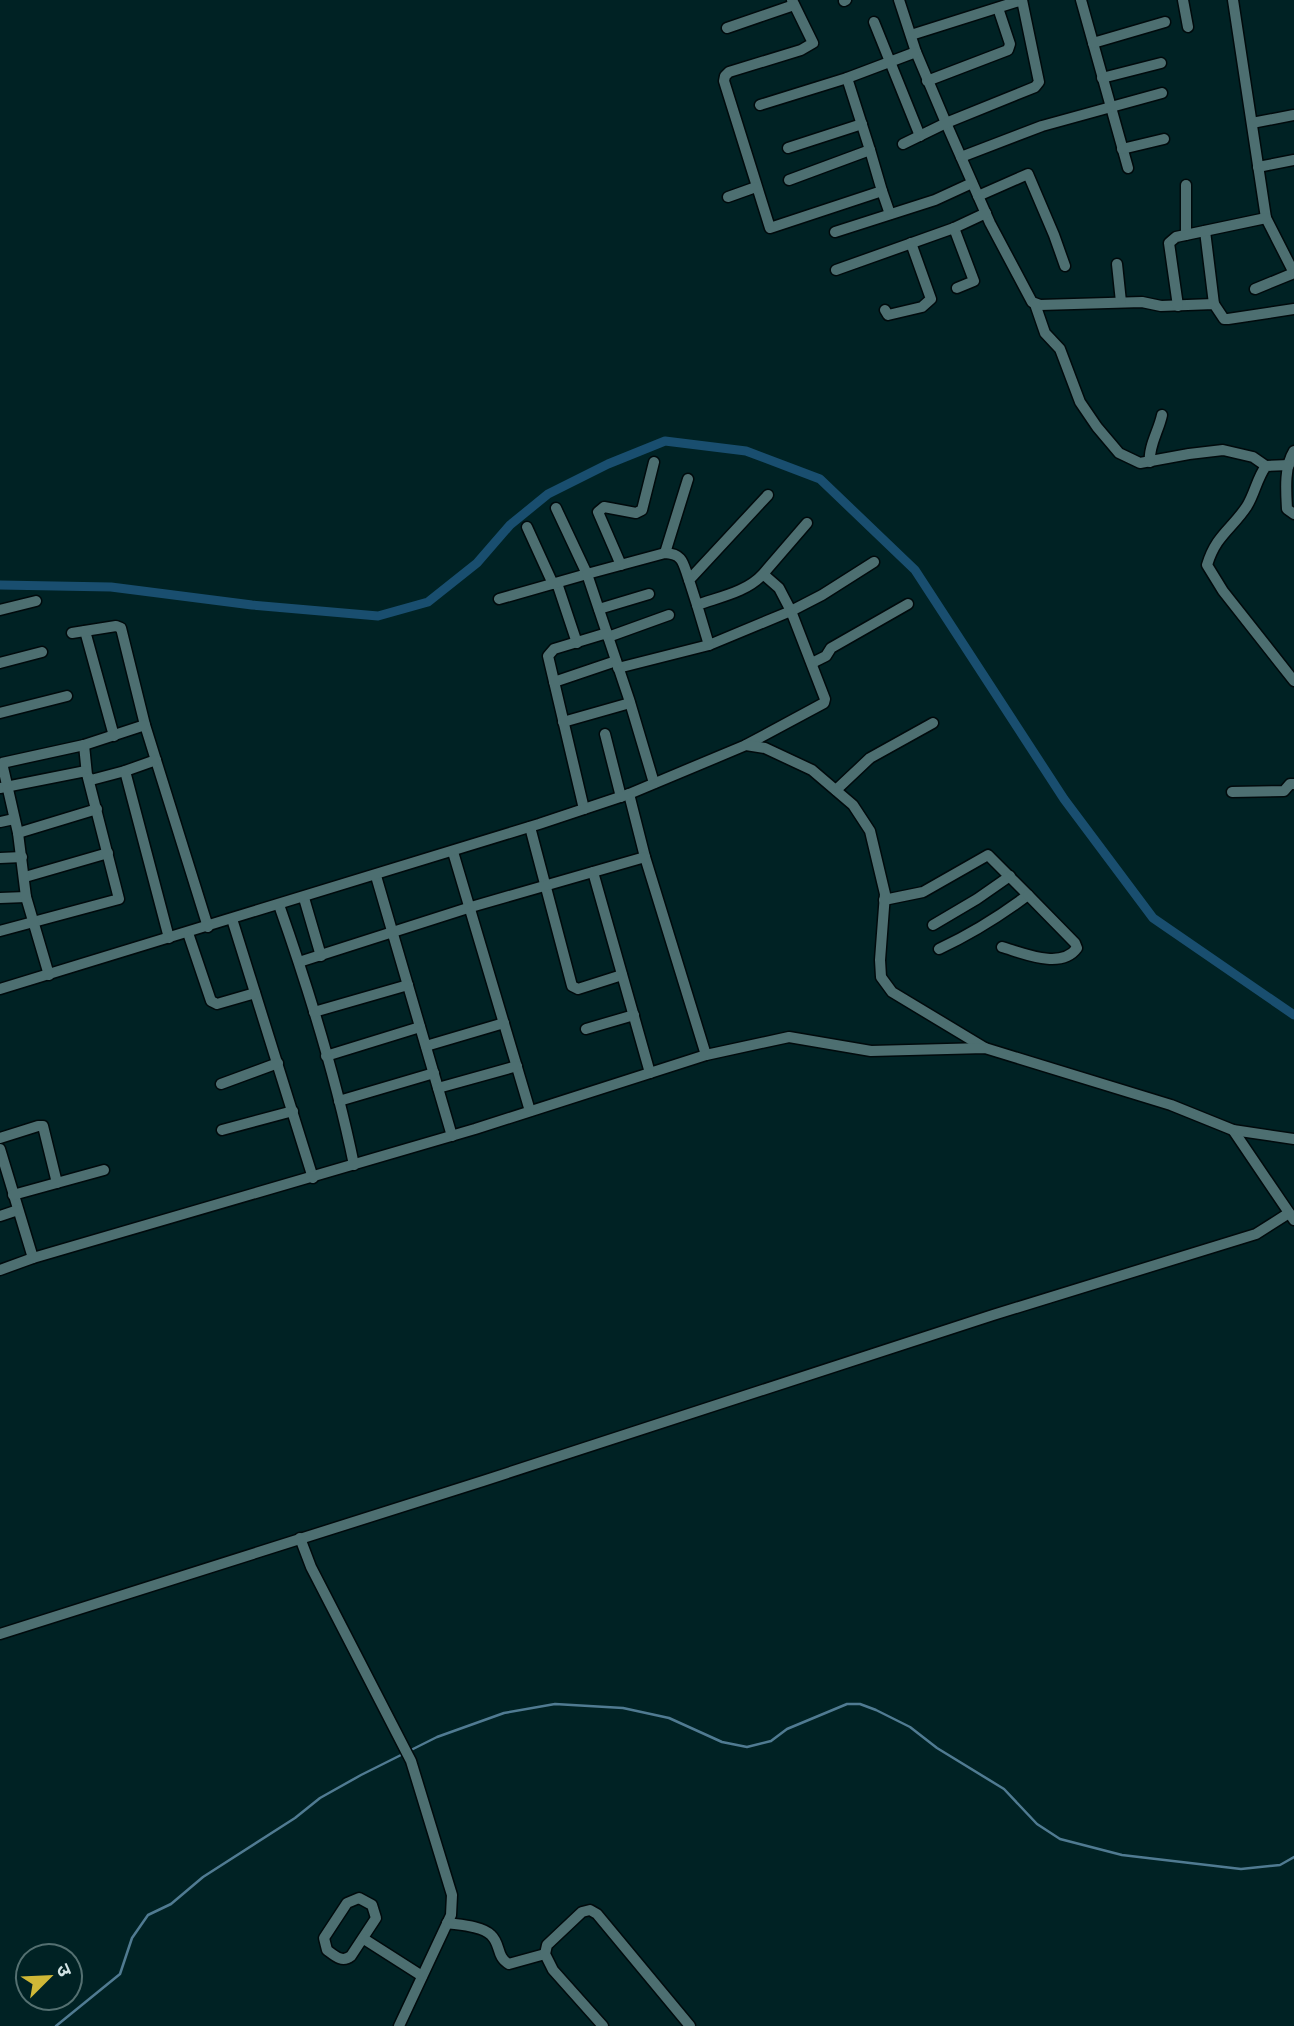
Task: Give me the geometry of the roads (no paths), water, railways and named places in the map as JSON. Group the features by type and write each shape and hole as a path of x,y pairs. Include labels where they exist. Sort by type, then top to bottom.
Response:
{"street":[{"path":"899,0 927,80 978,196 1028,297 1035,304 1045,333 1060,349 1080,402 1097,427 1119,453 1140,463 1223,450 1253,457 1266,466 1289,465"},
{"path":"903,144 946,123 1035,87 1040,82 1022,0 911,35"},
{"path":"1081,0 1128,168"},
{"path":"1183,0 1188,27"},
{"path":"1233,0 1266,218 1294,273 1255,289"},
{"path":"727,28 793,3 813,38 810,46 725,76 724,81 770,228 882,191"},
{"path":"927,80 1008,50 1010,44 998,8"},
{"path":"874,22 920,136"},
{"path":"1093,43 1164,22"},
{"path":"760,105 847,78 916,52"},
{"path":"1102,78 1161,63"},
{"path":"847,78 890,214"},
{"path":"961,157 1042,126 1162,93"},
{"path":"1252,123 1294,115"},
{"path":"788,148 862,124"},
{"path":"1122,149 1164,139"},
{"path":"789,180 870,150"},
{"path":"1258,167 1294,160"},
{"path":"978,196 1028,174 1065,266"},
{"path":"835,232 935,200 972,183"},
{"path":"1186,185 1186,235"},
{"path":"728,197 756,187"},
{"path":"836,270 954,228 986,213"},
{"path":"1178,306 1169,243 1176,237 1266,218"},
{"path":"954,228 974,281 957,288"},
{"path":"1205,231 1214,304 1224,319 1294,309"},
{"path":"885,310 888,315 922,307 932,299 911,243"},
{"path":"1117,264 1121,302"},
{"path":"1035,304 1214,304"},
{"path":"1150,462 1149,451 1159,431 1162,415"},
{"path":"1294,451 1289,465 1287,509 1294,514"},
{"path":"621,565 598,512 604,507 636,513 642,510 654,462"},
{"path":"1266,466 1246,507 1212,548 1208,565 1223,591 1294,681"},
{"path":"664,553 688,479"},
{"path":"689,580 768,495"},
{"path":"556,508 587,574 654,783"},
{"path":"696,606 750,586 807,523"},
{"path":"527,527 555,583 577,643"},
{"path":"499,599 664,553 675,554 681,559 689,580 709,645"},
{"path":"554,682 709,645 791,611 874,562"},
{"path":"0,989 376,876 625,796 746,745 824,703 825,699 791,611 779,588 763,574"},
{"path":"598,609 649,594"},
{"path":"0,610 36,601"},
{"path":"812,663 826,656 831,648 908,604"},
{"path":"584,809 549,653 554,649 669,615"},
{"path":"72,633 116,626 121,628 145,725 208,927"},
{"path":"85,631 114,736"},
{"path":"0,663 42,652"},
{"path":"0,713 67,696"},
{"path":"563,722 630,703"},
{"path":"836,790 870,758 933,723"},
{"path":"49,975 26,897 18,833 3,788 1,760 84,745 145,725"},
{"path":"605,734 706,1055"},
{"path":"0,931 119,899 87,775 84,745"},
{"path":"746,745 765,748 812,770 853,805 870,831 884,900 881,977 892,992 985,1048 1171,1105 1233,1130 1294,1139"},
{"path":"3,788 87,775 94,780 156,760"},
{"path":"125,771 169,938"},
{"path":"1232,792 1284,791 1294,784"},
{"path":"18,833 97,809"},
{"path":"0,822 14,818"},
{"path":"530,827 572,986 578,989 622,975"},
{"path":"453,852 530,1111"},
{"path":"25,877 108,853"},
{"path":"884,900 923,892 988,855 1077,948 1065,957 1049,959 1002,947"},
{"path":"0,858 22,857"},
{"path":"299,962 471,907 645,857"},
{"path":"593,872 650,1073"},
{"path":"376,876 452,1136"},
{"path":"933,925 1010,876"},
{"path":"939,949 960,940 1005,913 1028,895"},
{"path":"0,898 26,897"},
{"path":"304,898 321,956"},
{"path":"279,905 314,1013 354,1165"},
{"path":"232,919 313,1178"},
{"path":"188,933 214,1003 255,993"},
{"path":"314,1013 408,985"},
{"path":"586,1029 634,1015"},
{"path":"426,1046 504,1023"},
{"path":"326,1056 420,1027"},
{"path":"0,1270 33,1258 452,1136 706,1055 771,1039 789,1037 871,1051 985,1048"},
{"path":"220,1084 278,1063"},
{"path":"438,1088 517,1066"},
{"path":"339,1101 434,1073"},
{"path":"222,1130 293,1111"},
{"path":"0,1138 43,1126 57,1183"},
{"path":"0,1633 483,1481 984,1318 1256,1234 1292,1216 1233,1130"},
{"path":"0,1149 3,1171 33,1258"},
{"path":"13,1195 104,1170"},
{"path":"0,1216 18,1210"},
{"path":"300,1538 312,1567 411,1760 452,1895 451,1914 399,2026"},
{"path":"359,1898 372,1905 376,1911 376,1919 365,1939 347,1959 334,1955 324,1944 324,1938 352,1899 359,1898"},
{"path":"602,2025 553,1970 545,1954 547,1945 582,1912 590,1910 597,1914 690,2026"},
{"path":"447,1923 489,1933 495,1941 499,1956 509,1964 545,1954"},
{"path":"365,1939 422,1976"}],"waterway":[{"path":"0,585 111,587 252,605 378,616 428,602 477,563 510,525 548,494 608,464 665,441 746,451 820,479 915,570 1064,799 1153,918 1294,1015"},
{"path":"409,1751 437,1737 504,1713 555,1704 623,1708 669,1718 722,1742 747,1747 771,1741 787,1729 847,1704 860,1704 910,1727 937,1748 1004,1789 1037,1824 1060,1839 1122,1855 1241,1869 1280,1865 1294,1857"},
{"path":"56,2026 120,1974 132,1938 148,1915 171,1904 203,1877 295,1818 320,1798 403,1754"}]}
